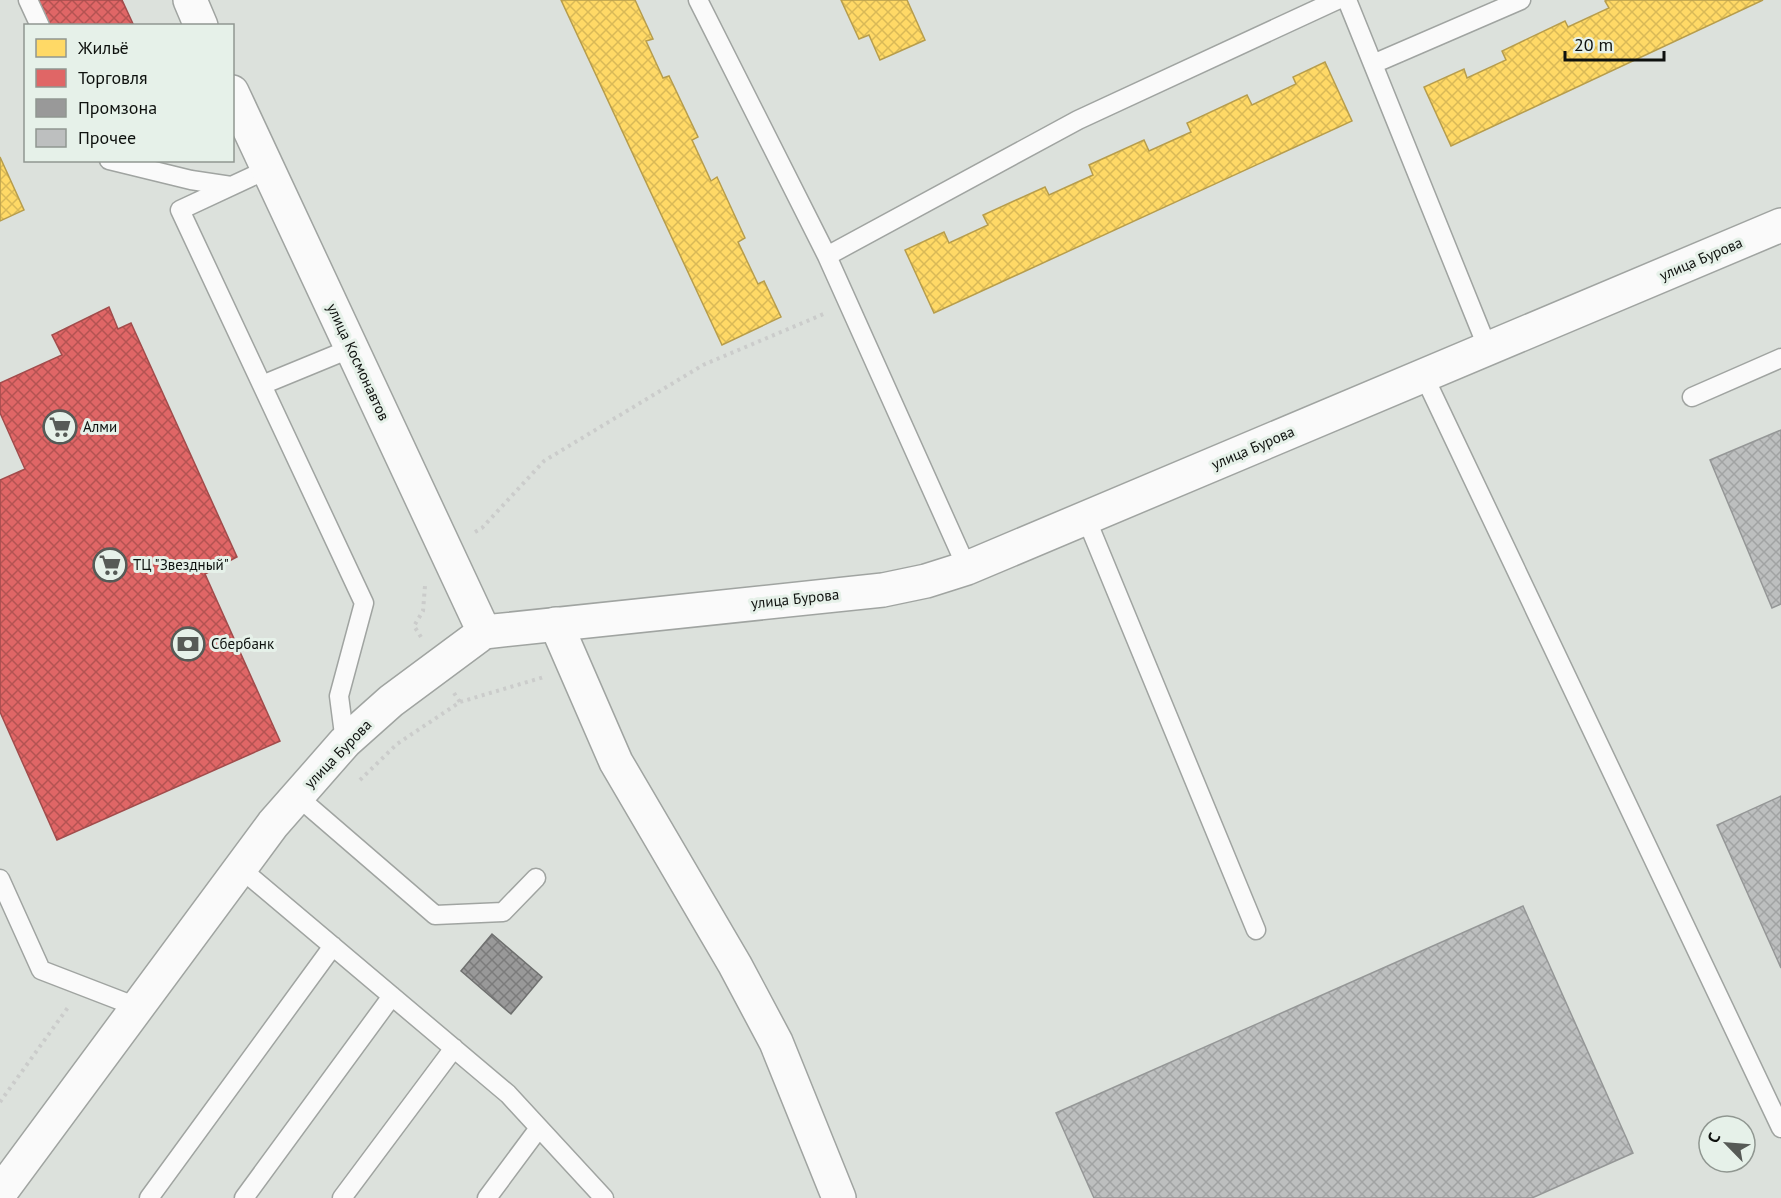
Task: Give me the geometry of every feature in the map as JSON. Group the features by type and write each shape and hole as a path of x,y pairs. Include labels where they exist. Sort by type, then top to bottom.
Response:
{"main road":[{"path":"189,0 200,24"},
{"name":"улица Космонавтов","path":"234,96 484,632"},
{"name":"улица Бурова","path":"0,1193 240,868 297,796 345,742 391,701 484,632 883,590 926,581 967,568 1781,225"},
{"path":"556,624 616,762 735,965 776,1042 839,1198"}],"lane":[{"path":"28,0 39,24"},
{"path":"698,0 827,256 967,568"},
{"path":"827,256 1078,120 1337,0"},
{"path":"1347,0 1488,349"},
{"path":"1373,64 1521,0"},
{"path":"117,162 191,180 231,186"},
{"path":"268,169 180,210 364,603 339,696 345,742"},
{"path":"262,385 352,348"},
{"path":"1692,397 1781,358"},
{"path":"1424,376 1781,1128"},
{"path":"1086,518 1256,930"},
{"path":"297,796 435,915 503,912 536,878"},
{"path":"240,868 508,1094 604,1198"},
{"path":"0,879 41,970 138,1007"},
{"path":"149,1198 333,946"},
{"path":"244,1198 392,996"},
{"path":"342,1198 454,1048"},
{"path":"487,1198 539,1128"}],"path":[{"path":"445,548 482,528 544,461 703,365 848,304"},
{"path":"425,585 423,611 414,626 460,702"},
{"path":"321,817 397,744 460,702 575,668"},
{"path":"0,1102 83,986"}],"building: Жильё":[{"path":"561,0 635,0 653,39 646,41 663,78 669,76 698,137 692,140 711,181 717,177 745,238 738,242 758,284 764,281 781,317 722,345"},
{"path":"841,0 907,0 925,40 880,60 869,35 859,39"},
{"path":"1763,0 1451,146 1424,87 1464,69 1467,78 1506,60 1502,51 1565,21 1568,27 1609,8 1605,1"},
{"path":"1325,62 1352,121 934,313 905,250 944,232 949,243 988,225 983,215 1045,187 1049,195 1093,175 1089,165 1144,140 1149,151 1191,132 1187,123 1247,95 1252,105 1296,84 1293,77"},
{"path":"0,157 24,210 0,221"}],"building: Торговля":[{"path":"35,0 122,0 133,24 46,24"},
{"name":"ТЦ \"Звездный\"","path":"109,307 118,329 131,323 237,557 205,574 280,741 57,840 0,712 0,480 25,469 0,413 0,383 62,355 52,335"}],"building: Промзона":[{"path":"492,934 542,977 511,1014 461,971"}],"building: Прочее":[{"path":"1781,430 1781,604 1772,608 1710,460"},
{"path":"1781,796 1781,968 1717,825"},
{"path":"1523,906 1633,1153 1532,1198 1094,1198 1056,1113"}],"place":[{"name":"Алми","path":"60,427"},
{"name":"ТЦ \"Звездный\"","path":"110,565"},
{"name":"Сбербанк","path":"188,644"}]}
